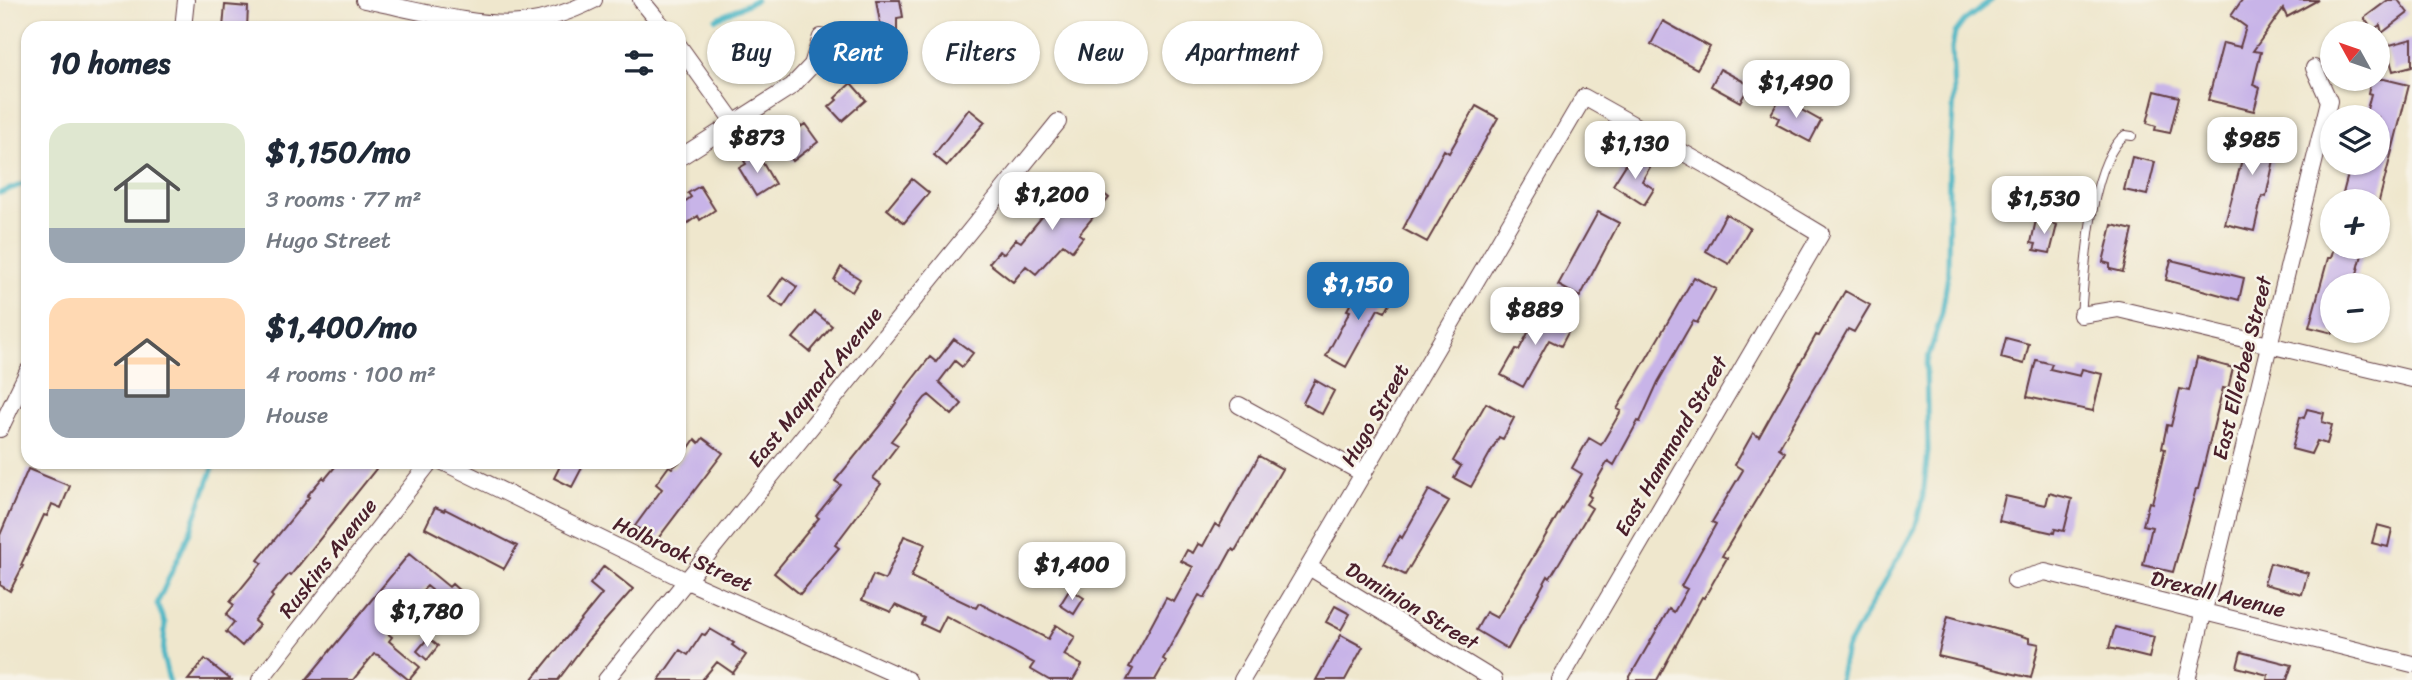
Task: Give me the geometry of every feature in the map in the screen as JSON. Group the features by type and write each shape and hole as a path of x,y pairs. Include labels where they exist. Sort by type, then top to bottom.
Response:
{"street":[{"path":"184,21 186,0"},
{"path":"364,0 475,21"},
{"path":"533,21 594,0"},
{"path":"641,0 658,21"},
{"path":"686,56 734,124"},
{"path":"686,154 792,86 809,67"},
{"name":"East Ellerbee Street","path":"2187,680 2329,101 2315,68"},
{"name":"East Hammond Street","path":"1560,680 1821,234 1584,97"},
{"name":"Hugo Street","path":"1242,680 1584,97"},
{"name":"East Maynard Avenue","path":"606,680 1058,122"},
{"path":"2081,315 2118,309 2412,379"},
{"path":"0,429 21,386"},
{"path":"1239,405 1364,474"},
{"name":"Ruskins Avenue","path":"260,680 425,469"},
{"name":"Holbrook Street","path":"457,469 687,581 908,680"},
{"name":"Dominion Street","path":"1309,567 1494,680"},
{"name":"Drexall Avenue","path":"2015,581 2045,572 2412,664"}],"lane":[{"path":"2081,315 2095,196 2107,158 2118,140 2124,135 2132,136"}],"building":[{"path":"876,0 900,0 903,17 897,18 897,21 880,21"},
{"path":"2242,0 2318,0 2287,17 2283,9 2253,51 2261,52 2253,85 2260,88 2254,111 2208,100 2223,43 2240,47 2246,27 2231,16"},
{"path":"2388,0 2398,0 2408,13 2390,27 2390,21 2366,21 2364,18"},
{"path":"225,5 248,7 247,21 224,21"},
{"path":"1663,21 1710,47 1697,69 1651,44"},
{"path":"2412,39 2412,66 2393,71 2390,45"},
{"path":"1720,69 1750,85 1740,102 1711,86"},
{"path":"2390,80 2409,85 2390,158 2390,105 2368,105 2371,94 2368,93 2390,91"},
{"path":"852,84 866,100 842,121 829,107 837,100 835,98"},
{"path":"2155,91 2179,97 2170,133 2155,130 2156,126 2147,123"},
{"path":"1780,98 1821,121 1810,142 1776,124 1779,118 1771,114"},
{"path":"1476,106 1498,118 1427,242 1403,229 1444,150 1449,153"},
{"path":"969,109 985,122 947,166 934,155"},
{"path":"805,124 818,142 793,161 777,139"},
{"path":"2245,124 2269,131 2269,134 2276,136 2274,145 2277,146 2266,197 2262,196 2254,231 2225,224 2244,152 2238,150"},
{"path":"757,153 775,184 756,196 739,168 746,164 744,161"},
{"path":"1632,155 1650,167 1642,181 1654,189 1644,205 1613,185"},
{"path":"2132,157 2155,162 2147,195 2124,190"},
{"path":"2348,175 2386,175 2382,189 2344,189"},
{"path":"1083,177 1109,198 1079,234 1083,237 1072,251 1063,244 1036,274 1026,266 1013,282 989,263 999,251 1004,254 1016,239 1021,242 1047,211 1052,215"},
{"path":"912,179 929,193 904,223 887,209"},
{"path":"700,186 715,210 700,220 698,216 686,224 686,201 691,197 688,193"},
{"path":"1598,212 1619,223 1580,297 1558,285"},
{"path":"1726,214 1750,228 1729,264 1706,251"},
{"path":"2036,220 2057,225 2050,253 2034,250 2036,244 2031,243"},
{"path":"2112,225 2133,230 2123,272 2110,269 2110,264 2103,262"},
{"path":"2328,259 2361,259 2357,273 2324,273"},
{"path":"2171,260 2244,278 2239,300 2166,280"},
{"path":"841,267 860,279 852,292 834,280"},
{"path":"783,277 797,287 783,307 769,297"},
{"path":"1694,277 1716,289 1697,323 1693,321 1658,382 1640,422 1638,421 1614,465 1608,461 1588,495 1591,497 1586,504 1592,508 1550,578 1548,576 1508,649 1476,630 1486,612 1497,618 1582,474 1572,468 1589,438 1601,445 1621,411 1617,409"},
{"path":"1363,282 1393,298 1385,312 1378,309 1346,367 1326,356"},
{"path":"2320,287 2320,330 2309,327"},
{"path":"1845,291 1870,305 1854,332 1848,329 1779,448 1785,452 1722,556 1727,558 1704,598 1702,597 1657,680 1628,680 1669,609 1674,612 1687,589 1681,586 1716,524 1712,522 1743,470 1735,465 1753,433 1759,437 1816,335 1819,336"},
{"path":"1540,310 1571,327 1561,346 1549,340 1523,387 1501,375 1516,349 1519,350"},
{"path":"815,312 832,326 810,352 793,338"},
{"path":"2006,338 2029,344 2024,364 2001,358"},
{"path":"954,339 973,353 962,367 955,361 939,382 962,404 952,415 929,395 925,398 891,441 898,445 873,478 881,484 835,545 839,548 800,594 774,573 819,518 816,516 841,485 835,481 882,423 908,385 930,357 936,362"},
{"path":"2197,358 2233,368 2228,389 2223,388 2198,489 2173,572 2143,565 2152,527 2143,525 2149,502 2152,503 2165,449 2162,448 2167,425 2171,426 2180,389 2189,391"},
{"path":"2036,360 2052,364 2050,369 2080,376 2082,369 2102,374 2093,411 2027,397"},
{"path":"1315,380 1334,391 1322,414 1303,403"},
{"path":"1486,403 1514,418 1503,439 1499,437 1471,487 1454,478 1461,466 1453,461"},
{"path":"2307,409 2324,413 2322,422 2332,425 2327,444 2317,441 2311,454 2292,449 2300,417 2304,418"},
{"path":"703,438 723,453 656,541 635,526 662,489 656,484 667,469 686,469 686,452 695,439 699,443"},
{"path":"1259,456 1282,469 1235,551 1232,549 1205,598 1199,595 1163,659 1166,661 1155,680 1127,680 1133,669 1129,667 1166,598 1174,602 1193,567 1181,561 1187,550 1193,553 1198,544 1203,546 1215,524 1219,527"},
{"path":"28,469 70,486 61,508 52,504 47,516 44,515 10,591 0,585 0,535"},
{"path":"333,469 376,469 291,575 289,574 271,595 273,597 254,621 259,625 242,646 226,632 234,622 226,615 234,605 230,602 262,563 258,560 309,497 307,496 323,477 325,479"},
{"path":"558,469 581,469 572,487 554,478"},
{"path":"1429,490 1449,501 1405,575 1384,564"},
{"path":"2049,493 2072,499 2064,531 2055,529 2054,533 1999,521 2005,496 2046,505"},
{"path":"435,507 444,511 445,509 517,546 504,569 425,528"},
{"path":"2377,525 2392,529 2388,547 2372,543"},
{"path":"904,536 925,544 911,577 976,608 979,603 1048,639 1056,625 1075,637 1064,655 1082,665 1073,680 1049,680 1030,669 1034,663 946,616 938,632 921,624 924,618 895,605 891,612 862,600 873,575 885,580"},
{"path":"409,554 449,587 452,584 462,593 460,596 474,608 466,618 427,586 387,633 392,637 389,641 420,667 409,680 374,654 353,680 306,680"},
{"path":"2270,563 2308,573 2302,594 2264,584"},
{"path":"604,566 633,589 588,640 558,680 532,680 602,594 590,584"},
{"path":"1070,589 1084,598 1074,614 1060,605"},
{"path":"1335,606 1350,614 1341,630 1326,622"},
{"path":"1948,616 2029,638 2029,642 2039,644 2031,678 1938,656"},
{"path":"2115,627 2154,637 2149,658 2109,648"},
{"path":"710,629 734,643 732,645 746,655 733,673 717,662 702,680 659,680 680,650 688,655 702,634 705,635"},
{"path":"1341,635 1363,647 1345,680 1316,680"},
{"path":"428,638 438,646 427,660 417,651"},
{"path":"2241,652 2292,665 2287,680 2267,680 2268,675 2237,667"},
{"path":"205,659 231,680 188,680"}],"waterway":[{"path":"716,19 756,0"},
{"path":"1839,680 1846,649 1915,528 1923,497 1928,451 1926,365 1942,313 1948,275 1949,173 1954,95 1952,48 1955,33 1964,21 1992,0"},
{"path":"0,193 21,185"},
{"path":"169,680 163,657 165,623 157,604 191,529 212,469"}]}
